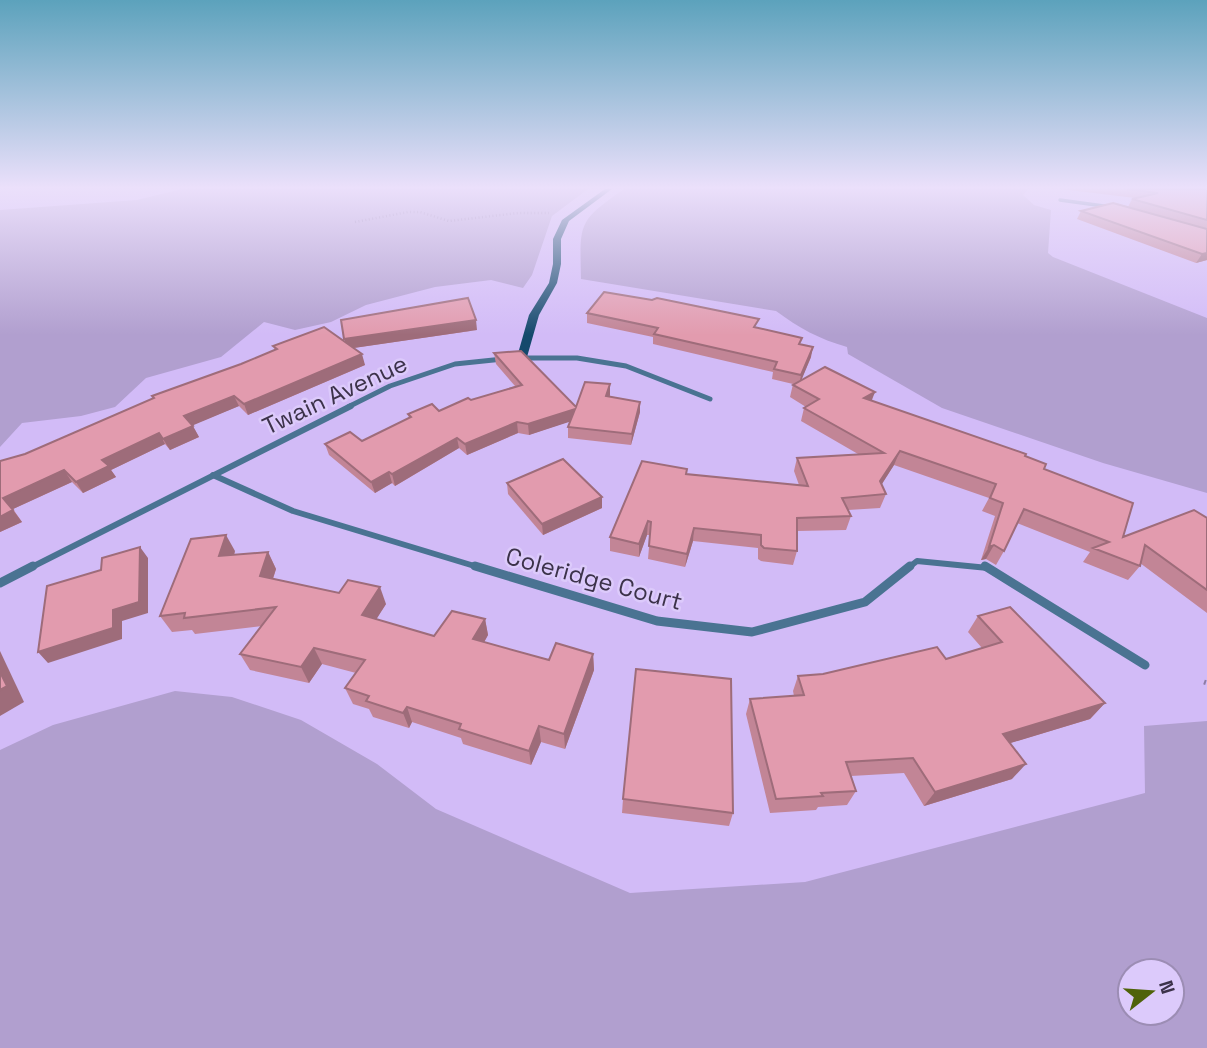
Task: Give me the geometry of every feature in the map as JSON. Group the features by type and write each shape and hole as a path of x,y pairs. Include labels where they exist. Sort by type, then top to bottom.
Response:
{"street":[{"path":"522,358 534,315 553,283 558,238"},
{"name":"Twain Avenue","path":"0,583 390,386 455,364 522,358 576,358 626,366 710,399"},
{"name":"Coleridge Court","path":"213,475 293,511 657,621 752,632 865,602 917,562 985,566 1145,665"}],"shaded area":[{"path":"0,238 545,238 532,275 523,288 491,280 435,287 366,305 331,322 295,330 264,322 221,357 146,378 115,407 81,416 22,423 0,447"},
{"path":"582,238 1049,238 1048,253 1053,257 1207,318 1207,493 1103,463 942,408 848,354 847,347 810,332 776,311 581,279"},
{"path":"175,691 232,697 301,720 377,764 436,809 630,893 805,882 1145,793 1144,726 1207,721 1207,1048 0,1048 0,750 53,725"}],"building":[{"path":"1157,238 1207,238 1207,253 1202,254"},
{"path":"604,292 652,300 657,298 759,319 754,327 802,338 799,344 813,347 801,375 774,369 777,362 654,334 658,328 587,313"},
{"path":"468,298 476,320 344,339 341,320"},
{"path":"324,327 362,354 244,404 234,396 184,416 193,426 163,439 159,433 102,460 109,466 76,482 64,470 3,498 13,510 0,517 0,461 25,454 154,398 152,396 241,364 277,349 273,346"},
{"path":"521,351 576,407 585,382 610,384 606,396 640,402 632,434 568,427 575,409 528,424 517,422 465,444 457,438 392,474 389,472 371,482 325,444 350,432 362,441 411,417 408,414 432,404 439,411 468,398 471,400 522,385 494,353"},
{"path":"825,367 875,392 864,398 1026,454 1025,456 1046,464 1044,469 1133,503 1123,537 1194,510 1207,518 1207,590 1145,545 1140,566 1093,548 1109,542 1024,509 1004,551 994,545 989,547 1003,503 990,498 996,484 900,451 880,481 886,494 842,498 851,516 797,518 797,551 764,548 761,545 761,535 694,528 687,554 649,546 651,522 648,521 639,544 610,537 642,461 687,469 686,474 808,486 797,458 884,453 804,408 819,399 793,385"},
{"path":"563,459 602,497 542,524 507,483"},
{"path":"226,535 219,556 268,552 260,576 339,593 348,580 380,587 362,615 434,636 452,611 485,619 473,639 549,660 556,643 593,654 564,734 539,726 529,751 459,729 461,724 407,707 403,713 366,701 369,696 345,688 365,660 314,648 301,667 240,654 276,607 184,618 185,613 160,616 191,539"},
{"path":"140,547 139,602 113,610 113,628 38,652 47,586 101,570 102,558"},
{"path":"1010,607 1105,703 1003,734 1026,764 935,792 913,758 846,762 856,791 776,799 750,699 804,695 798,676 823,674 937,647 946,659 1002,642 978,616"},
{"path":"636,669 731,679 733,813 623,799"},
{"path":"0,672 7,686 0,690"}]}
